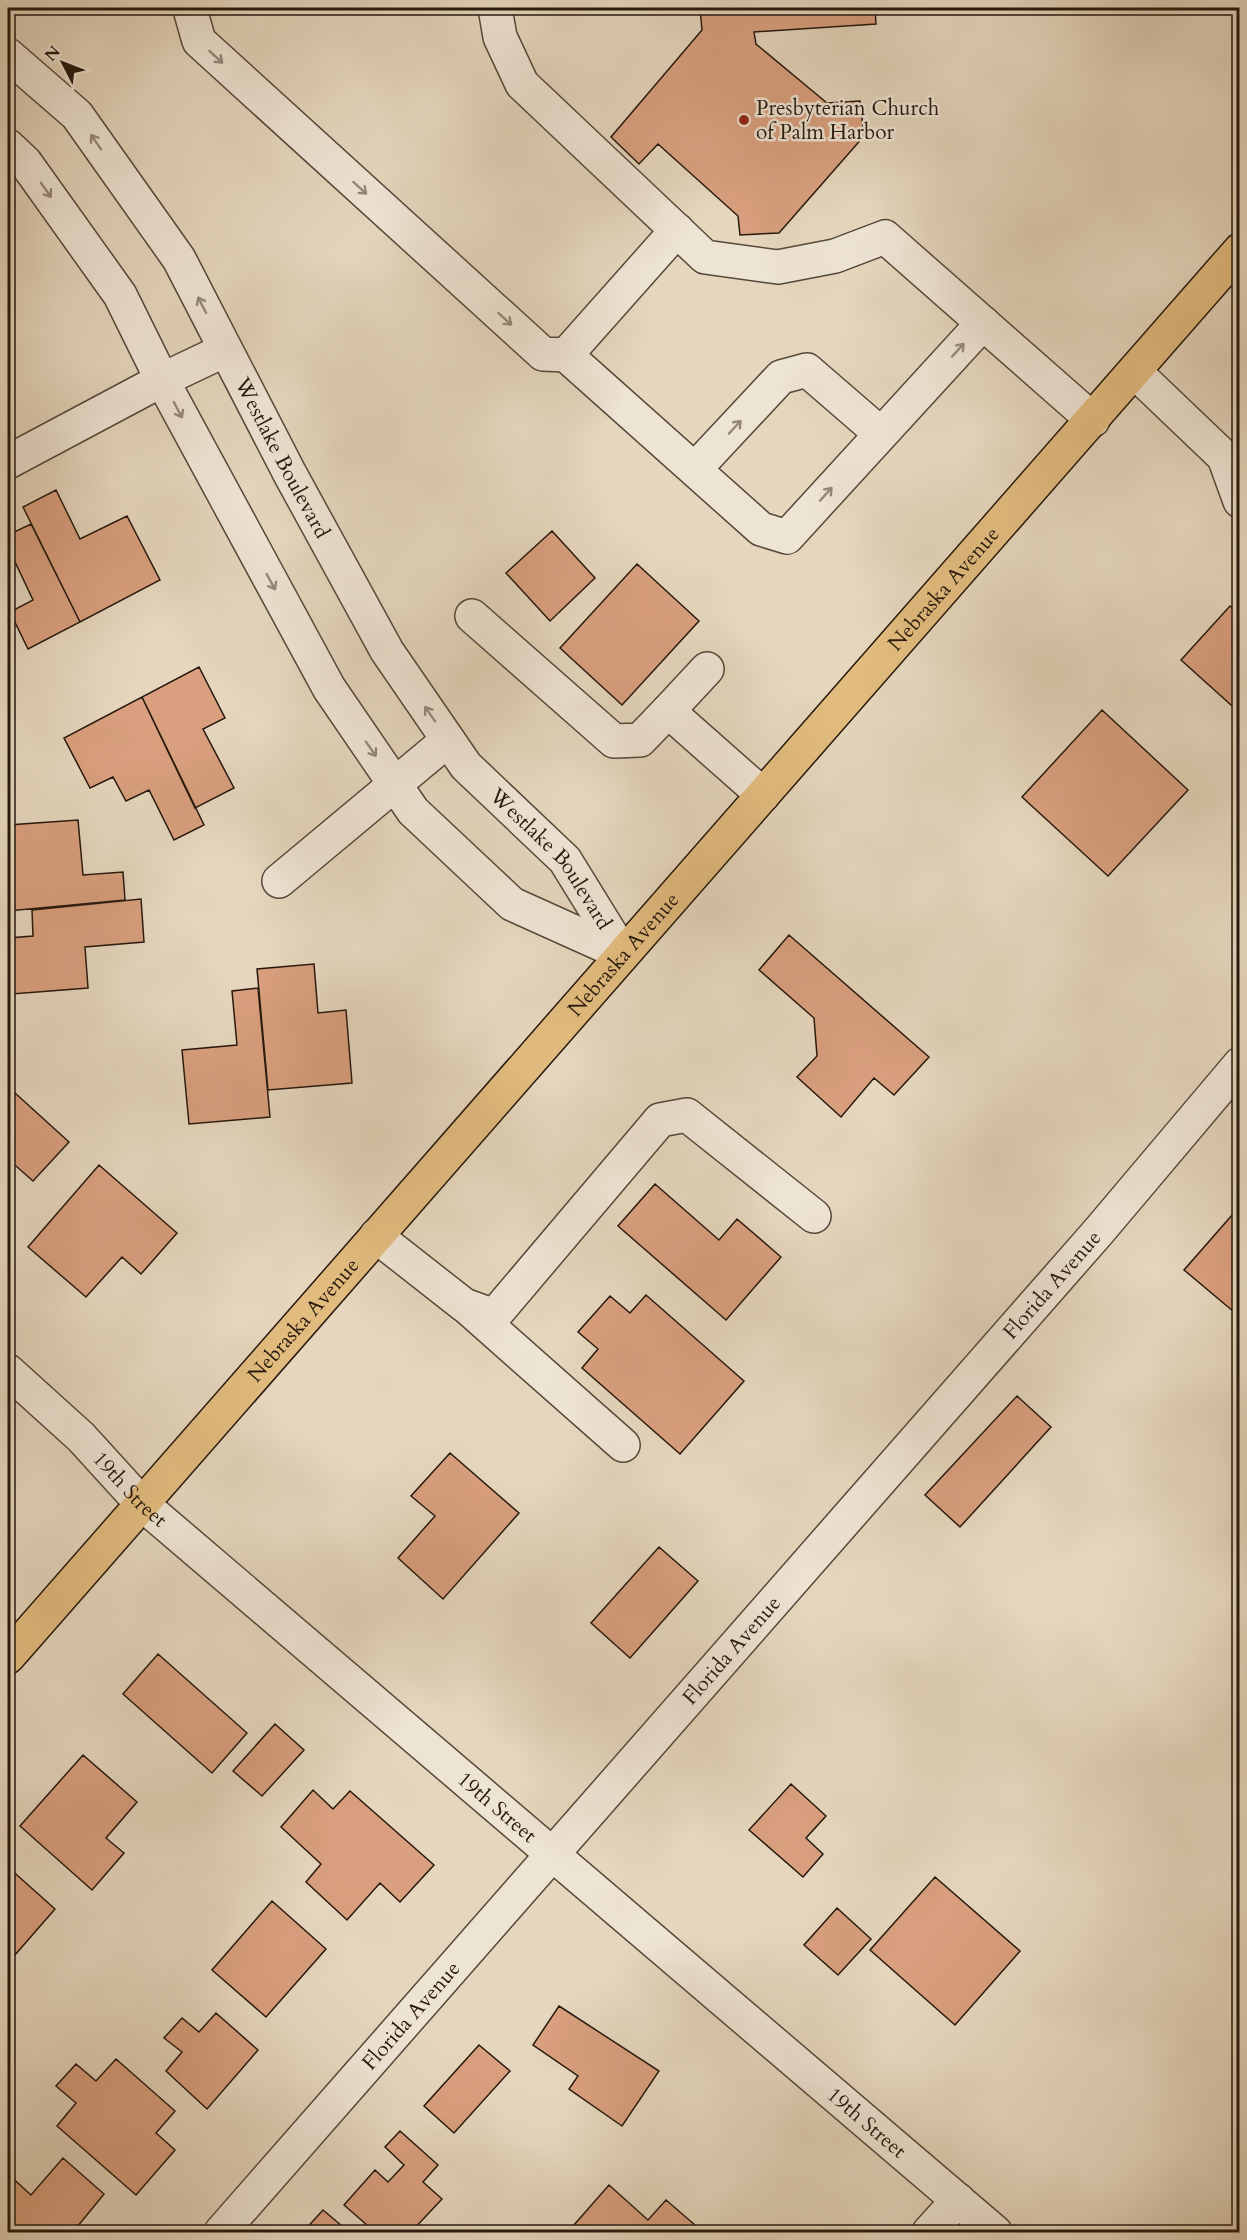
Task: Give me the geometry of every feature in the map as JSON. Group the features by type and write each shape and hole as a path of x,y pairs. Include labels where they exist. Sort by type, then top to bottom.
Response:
{"main road":[{"name":"Nebraska Avenue","path":"8,1657 1135,372 1239,250"}],"street":[{"path":"192,8 191,13 199,41 543,354 566,355 761,529 787,537 983,323"},
{"path":"495,8 500,37 522,84 705,257 778,267 835,256 885,237 1093,420"},
{"name":"Westlake Boulevard","path":"8,55 77,115 179,259 225,350 387,651 466,766 565,860 623,954"},
{"name":"Westlake Boulevard","path":"8,146 26,162 120,296 162,380 329,688 413,811 512,904 623,954"},
{"path":"566,355 677,230"},
{"path":"8,462 162,380 225,350"},
{"path":"695,470 782,377 807,370 881,434"},
{"path":"1135,372 1224,457 1239,501"},
{"path":"472,616 614,741 640,740 707,669"},
{"path":"668,711 763,795"},
{"path":"279,881 448,740"},
{"name":"Florida Avenue","path":"221,2232 1099,1231 1239,1064"},
{"path":"464,1305 494,1316 660,1120 687,1115 814,1216"},
{"path":"376,1236 464,1305 623,1445"},
{"name":"19th Street","path":"8,1371 81,1437 142,1504 550,1855 994,2232"},
{"path":"929,2232 958,2200"}],"building":[{"name":"Presbyterian Church of Palm Harbor","path":"700,8 875,8 876,24 754,32 756,44 827,103 860,101 864,136 779,233 740,235 738,216 658,144 639,164 611,137 702,30"},
{"path":"56,490 80,539 127,516 160,580 80,622 23,507"},
{"path":"31,524 80,622 28,649 10,612 33,600 8,547 8,535"},
{"path":"552,531 595,578 550,621 506,573"},
{"path":"637,564 699,621 622,705 560,648"},
{"path":"1230,606 1240,614 1240,713 1181,660"},
{"path":"199,667 225,718 203,729 234,788 195,808 142,697"},
{"path":"142,697 204,825 174,840 149,790 126,801 113,777 90,788 64,738"},
{"path":"1102,710 1188,790 1108,876 1022,797"},
{"path":"78,820 83,875 123,872 125,900 8,911 8,825"},
{"path":"141,899 144,942 85,947 88,988 12,994 8,938 33,936 32,910"},
{"path":"789,935 929,1057 894,1095 874,1078 841,1117 797,1077 817,1056 814,1018 759,970"},
{"path":"314,964 318,1013 346,1010 352,1083 268,1090 257,969"},
{"path":"258,988 270,1117 189,1124 182,1050 237,1045 232,991"},
{"path":"15,1093 69,1142 33,1181 8,1159 8,1101"},
{"path":"99,1165 177,1233 141,1274 122,1257 86,1297 28,1247"},
{"path":"655,1184 719,1240 737,1219 781,1257 726,1320 618,1226"},
{"path":"1240,1206 1240,1317 1184,1270"},
{"path":"646,1295 744,1381 680,1454 582,1368 598,1349 578,1332 610,1296 630,1313"},
{"path":"1017,1396 1051,1427 960,1527 925,1495"},
{"path":"450,1453 519,1513 443,1599 398,1558 435,1516 411,1496"},
{"path":"659,1547 698,1581 630,1658 591,1623"},
{"path":"158,1654 247,1733 212,1773 123,1694"},
{"path":"275,1724 304,1750 262,1796 233,1771"},
{"path":"83,1755 137,1802 106,1838 124,1853 92,1890 20,1826"},
{"path":"791,1784 826,1816 806,1838 823,1854 803,1877 749,1830"},
{"path":"313,1790 333,1809 350,1791 434,1865 400,1902 380,1883 347,1920 306,1882 321,1864 281,1827"},
{"path":"8,1867 55,1909 8,1963"},
{"path":"935,1877 1020,1951 955,2025 870,1950"},
{"path":"272,1901 326,1949 266,2017 212,1970"},
{"path":"837,1908 871,1939 838,1975 804,1945"},
{"path":"559,2006 659,2071 622,2126 569,2089 578,2076 533,2045"},
{"path":"216,2013 258,2050 207,2109 166,2071 182,2052 164,2038 182,2018 199,2032"},
{"path":"479,2045 510,2071 454,2133 424,2106"},
{"path":"116,2059 175,2111 156,2133 175,2150 136,2195 57,2126 76,2103 56,2086 76,2064 96,2081"},
{"path":"400,2131 438,2165 423,2182 442,2199 411,2232 375,2232 344,2205 375,2170 388,2182 404,2165 385,2147"},
{"path":"63,2158 104,2194 73,2232 8,2232 8,2174 31,2195"},
{"path":"609,2185 648,2220 666,2200 703,2232 583,2232 574,2225"},
{"path":"323,2210 349,2232 303,2232"}],"place":[{"name":"Presbyterian Church of Palm Harbor","path":"744,120"}]}
